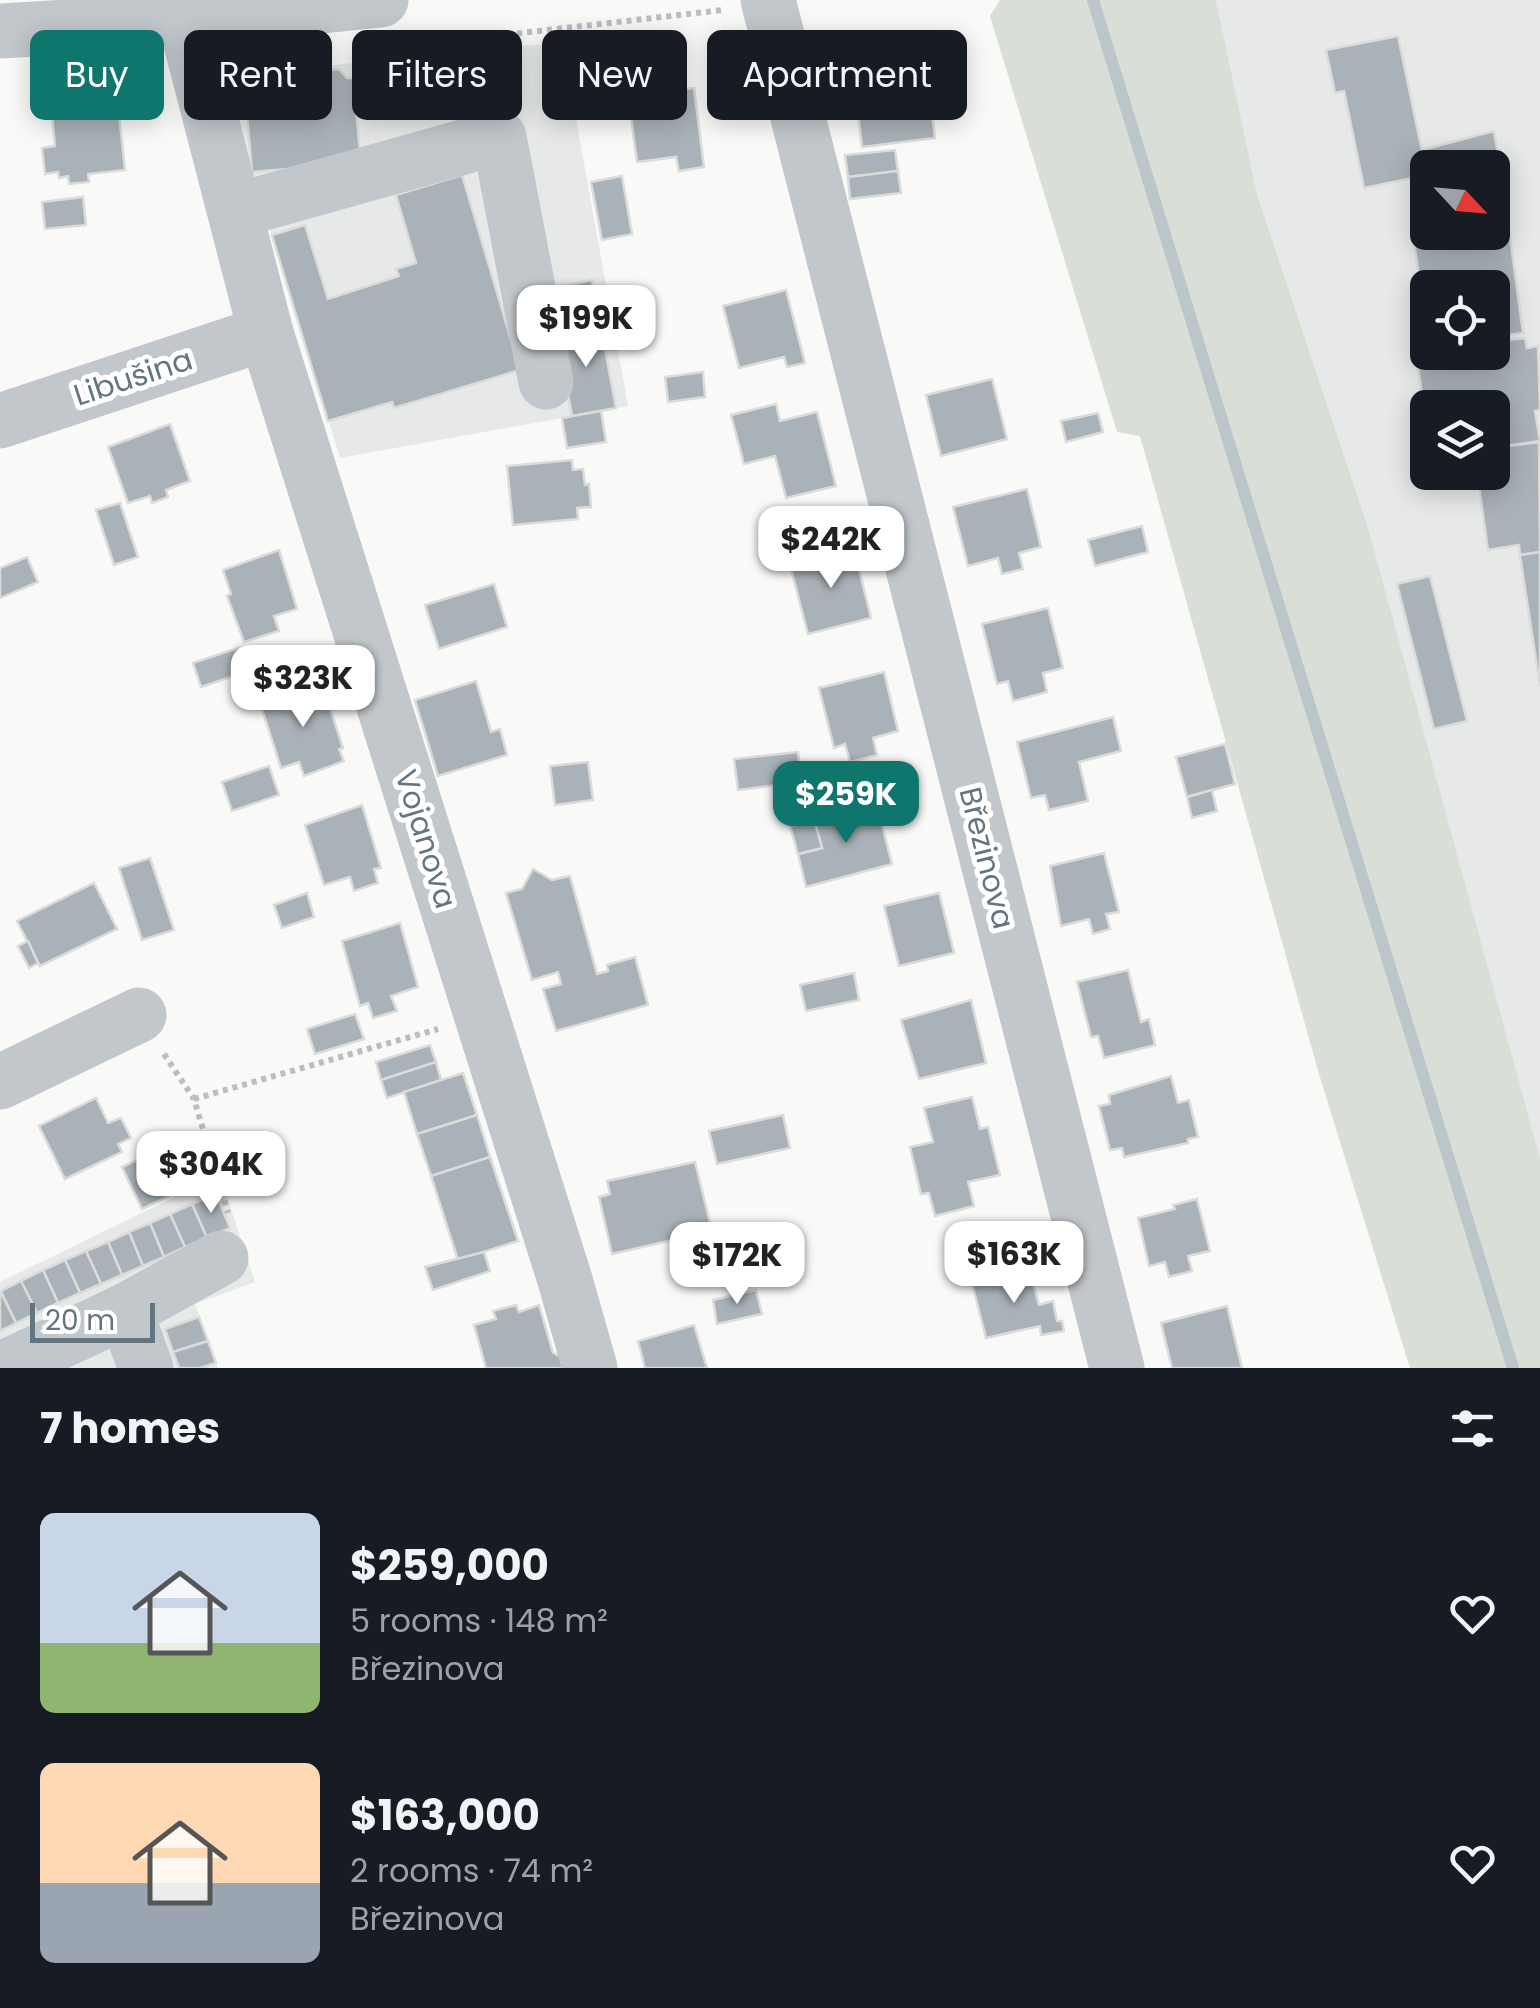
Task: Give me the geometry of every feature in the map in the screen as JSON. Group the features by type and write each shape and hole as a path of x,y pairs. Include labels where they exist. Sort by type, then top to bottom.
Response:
{"street":[{"path":"0,31 185,20 381,0"},
{"name":"Březinova","path":"768,0 1117,1368"},
{"name":"Vojanova","path":"185,20 266,333 590,1368"},
{"path":"235,211 499,138 546,382"},
{"name":"Libušina","path":"0,421 266,333"},
{"path":"0,1082 139,1015"},
{"path":"4,1368 125,1311 221,1258"},
{"path":"125,1311 146,1368"}],"path":[{"path":"139,1015 194,1099 237,1241 221,1258"},
{"path":"194,1099 482,1016"}],"shaded area":[{"path":"1000,0 1216,0 1257,194 1370,534 1540,1158 1540,1368 1410,1368 1319,1074 1140,436 1117,432 990,16"},
{"path":"1216,0 1540,0 1540,1158 1370,534 1257,194"},
{"path":"542,44 542,120 576,120 628,406 340,458 236,120 332,120 332,65 352,63 352,120 522,120 522,46"},
{"path":"220,1175 255,1282 195,1304 218,1368 0,1368 0,1282"}],"building":[{"path":"1398,36 1422,150 1410,150 1410,179 1364,188 1344,91 1335,93 1326,50"},
{"path":"332,69 339,69 352,78 352,120 357,120 361,163 252,172 247,120 332,120"},
{"path":"694,88 704,167 679,171 676,157 637,162 631,120 687,120 687,89"},
{"path":"53,120 120,120 125,170 88,174 89,182 69,184 68,176 59,178 58,172 45,174 42,148 55,146"},
{"path":"859,120 933,120 935,138 862,147"},
{"path":"1494,131 1497,150 1422,150"},
{"path":"895,150 898,171 848,177 845,155"},
{"path":"898,171 901,193 850,199 848,177"},
{"path":"462,175 520,370 394,408 392,402 328,421 272,235 305,225 328,299 399,276 396,269 416,263 396,195"},
{"path":"622,176 632,234 602,240 591,182"},
{"path":"83,197 86,225 45,229 42,202"},
{"path":"1510,236 1523,333 1510,335 1510,270 1418,270 1415,250 1510,250"},
{"path":"592,280 600,323 558,330 551,288"},
{"path":"786,290 805,363 787,367 784,357 739,368 723,306"},
{"path":"600,323 616,408 572,416 557,331"},
{"path":"1525,338 1527,348 1538,346 1540,410 1535,411 1540,441 1510,445 1510,390 1421,390 1418,370 1510,370 1510,340"},
{"path":"703,372 705,397 668,402 665,377"},
{"path":"992,379 1007,439 941,456 926,395"},
{"path":"776,404 780,421 817,412 836,486 786,498 775,456 744,464 731,415"},
{"path":"601,411 606,442 567,448 562,418"},
{"path":"1098,413 1103,432 1066,442 1061,421"},
{"path":"170,424 190,481 166,490 168,497 152,503 150,496 128,503 108,447"},
{"path":"1539,442 1540,552 1520,555 1519,545 1488,550 1480,490 1510,490 1510,446"},
{"path":"572,460 573,470 583,469 591,507 577,508 578,519 513,525 507,466"},
{"path":"1027,489 1041,547 1019,553 1023,569 1002,574 998,558 968,566 953,507"},
{"path":"120,503 138,557 114,565 96,510"},
{"path":"1142,526 1148,552 1095,566 1088,540"},
{"path":"854,549 871,618 808,634 790,565"},
{"path":"279,550 297,609 274,616 279,631 244,642 227,596 231,594 223,570"},
{"path":"1540,552 1540,686 1520,555"},
{"path":"27,557 38,582 0,598 0,568"},
{"path":"1430,576 1467,721 1434,729 1397,584"},
{"path":"494,584 507,627 439,649 425,605"},
{"path":"1048,608 1063,668 1043,673 1047,692 1013,701 1008,681 997,684 982,624"},
{"path":"238,648 246,672 201,687 193,663"},
{"path":"884,672 898,731 873,738 877,755 850,762 845,744 834,748 819,688"},
{"path":"476,681 491,732 500,729 507,755 438,776 415,700"},
{"path":"323,686 344,761 304,776 299,762 281,768 261,706 270,703 267,695 287,689 290,697"},
{"path":"1113,717 1121,751 1079,762 1088,801 1049,810 1045,795 1031,798 1017,742"},
{"path":"1225,744 1235,784 1187,797 1176,757"},
{"path":"798,752 802,782 738,790 734,759"},
{"path":"588,762 593,800 555,805 550,766"},
{"path":"269,766 279,795 232,811 222,782"},
{"path":"1212,790 1217,811 1192,818 1187,797"},
{"path":"876,802 892,864 806,887 798,854 822,848 814,819"},
{"path":"362,805 381,868 374,869 378,883 354,891 350,877 324,885 305,825"},
{"path":"814,819 822,848 798,854 790,826"},
{"path":"1104,853 1119,912 1106,914 1110,929 1093,934 1089,919 1061,926 1050,866"},
{"path":"150,858 174,930 142,940 119,868"},
{"path":"533,869 552,880 570,876 597,974 608,971 607,965 635,957 648,1005 556,1031 543,989 561,984 558,972 532,980 506,893 522,889"},
{"path":"94,883 117,929 40,966 17,921"},
{"path":"307,893 314,917 282,928 274,905"},
{"path":"939,893 954,953 899,966 884,906"},
{"path":"400,923 418,987 391,996 397,1011 373,1018 368,1003 360,1006 342,941"},
{"path":"28,941 38,963 29,968 18,946"},
{"path":"1128,970 1141,1022 1149,1019 1155,1045 1104,1058 1098,1036 1091,1037 1077,982"},
{"path":"854,973 859,1000 806,1011 800,985"},
{"path":"971,1000 986,1063 919,1079 901,1020"},
{"path":"355,1014 364,1039 315,1054 307,1029"},
{"path":"430,1045 436,1062 381,1080 376,1062"},
{"path":"436,1062 441,1080 387,1098 381,1080"},
{"path":"463,1073 477,1115 417,1134 404,1092"},
{"path":"1171,1076 1178,1103 1189,1100 1198,1137 1188,1139 1188,1143 1124,1157 1122,1148 1110,1150 1099,1106 1110,1104 1109,1095"},
{"path":"972,1097 980,1129 988,1127 1000,1175 968,1182 974,1206 935,1216 929,1193 921,1194 910,1147 933,1142 924,1108"},
{"path":"96,1098 108,1123 121,1118 131,1138 118,1144 122,1152 65,1179 39,1126"},
{"path":"477,1115 490,1157 431,1176 417,1134"},
{"path":"783,1115 790,1148 717,1164 709,1131"},
{"path":"158,1150 178,1192 142,1209 122,1167"},
{"path":"490,1157 518,1241 458,1260 431,1176"},
{"path":"695,1162 712,1231 612,1254 599,1197 610,1194 607,1181"},
{"path":"216,1194 230,1228 207,1238 192,1204"},
{"path":"1197,1199 1210,1251 1188,1256 1192,1271 1169,1277 1165,1262 1149,1266 1138,1218"},
{"path":"192,1204 207,1238 185,1247 170,1214"},
{"path":"170,1214 185,1247 164,1257 150,1223"},
{"path":"150,1223 164,1257 143,1266 129,1232"},
{"path":"129,1232 143,1266 122,1275 108,1242"},
{"path":"108,1242 122,1275 101,1284 86,1251"},
{"path":"86,1251 101,1284 80,1293 65,1260"},
{"path":"484,1252 490,1271 433,1290 425,1267"},
{"path":"65,1260 80,1293 58,1303 43,1270"},
{"path":"1029,1268 1039,1305 1053,1301 1057,1321 1062,1321 1064,1331 1041,1335 1040,1326 986,1338 972,1283"},
{"path":"43,1270 58,1303 37,1313 21,1281"},
{"path":"21,1281 37,1313 16,1323 1,1291"},
{"path":"756,1290 762,1314 717,1324 713,1300"},
{"path":"0,1291 16,1323 0,1331"},
{"path":"516,1305 519,1312 539,1305 553,1353 561,1357 566,1368 486,1368 474,1325 496,1319 493,1311"},
{"path":"1227,1306 1242,1368 1172,1368 1161,1323"},
{"path":"199,1317 208,1341 173,1352 165,1329"},
{"path":"694,1325 707,1368 645,1368 638,1341"},
{"path":"208,1341 216,1363 179,1368 173,1352"}],"waterway":[{"path":"1093,0 1513,1368"}]}
